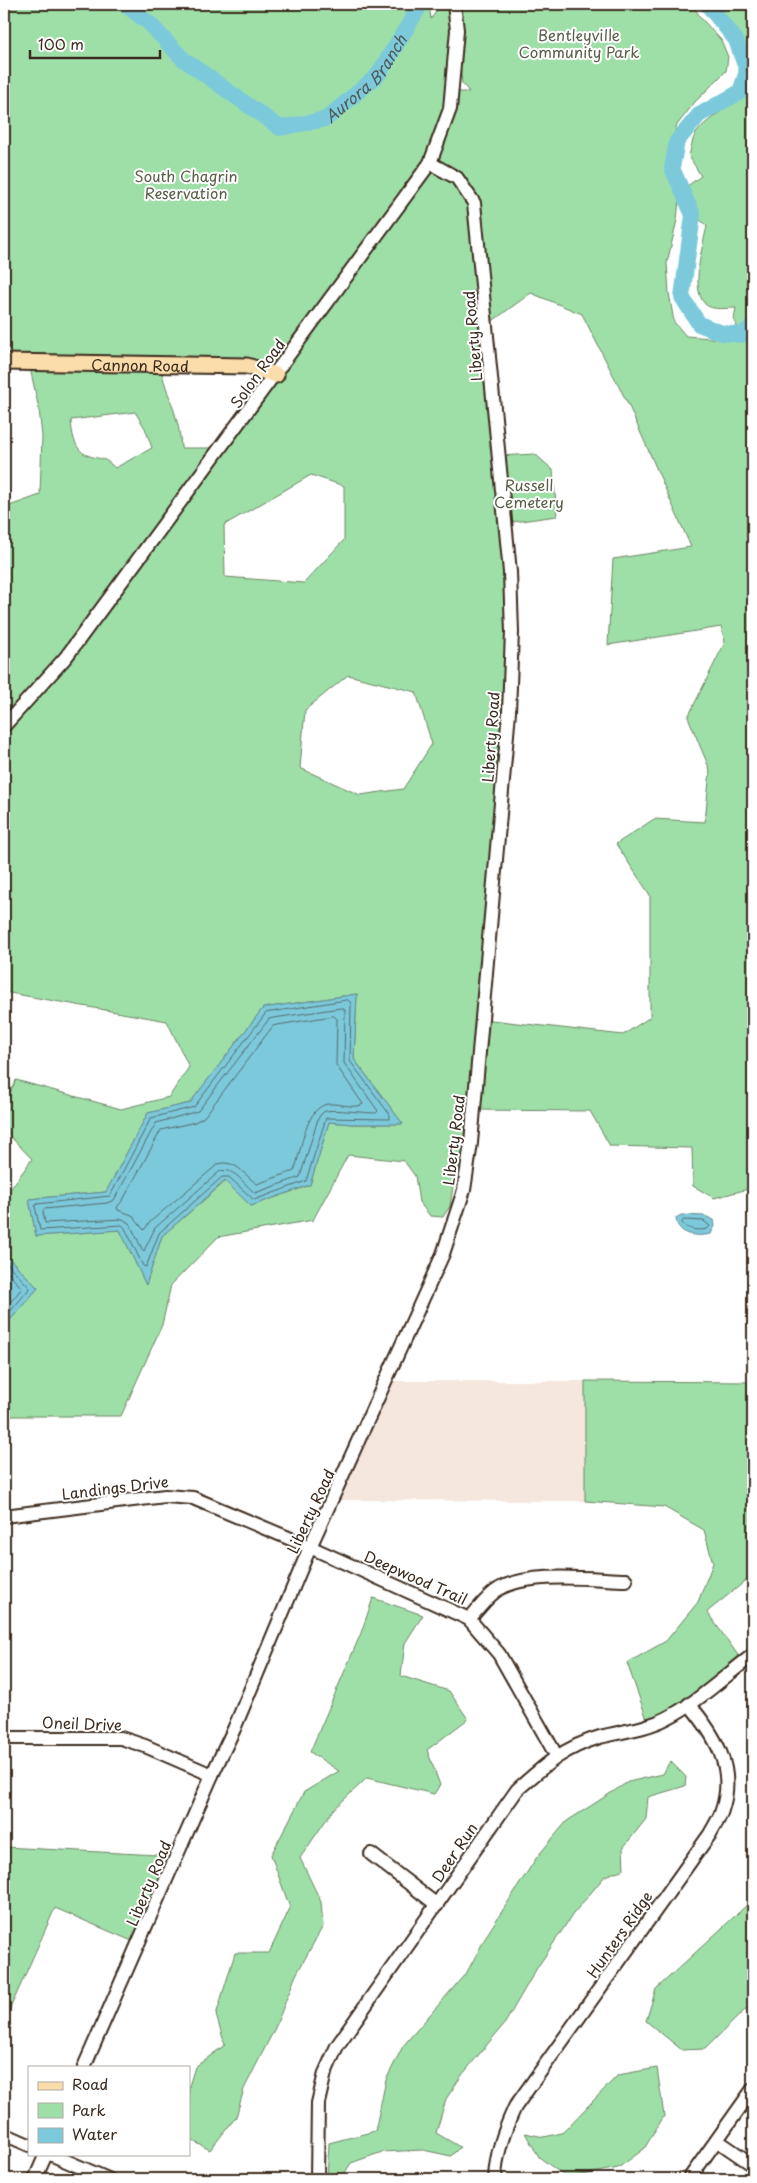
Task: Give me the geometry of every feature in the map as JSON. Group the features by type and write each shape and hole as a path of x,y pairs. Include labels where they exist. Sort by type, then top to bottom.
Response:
{"main road":[{"name":"Cannon Road","path":"4,362 247,366 276,375"}],"street":[{"name":"Solon Road","path":"4,726 66,657 276,375 430,163 450,109 457,30 454,4"},
{"name":"Liberty Road","path":"84,2066 234,1729 310,1548 442,1254 464,1190 471,1143 506,741 512,632 510,572 474,203 458,178 430,163"},
{"name":"Landings Drive","path":"4,1516 164,1496 180,1496 193,1498 310,1548"},
{"name":"Deepwood Trail","path":"310,1548 469,1619 499,1654 556,1756"},
{"path":"469,1619 497,1590 512,1582 529,1579 626,1580"},
{"name":"Deer Run","path":"317,2179 318,2102 325,2073 337,2046 517,1790 556,1756 579,1744 638,1729 666,1719 690,1704 753,1655"},
{"name":"Hunters Ridge","path":"496,2179 498,2150 505,2128 515,2107 710,1834 722,1810 726,1789 721,1751 709,1728 690,1704"},
{"name":"Oneil Drive","path":"4,1738 121,1738 145,1746 212,1775"},
{"path":"371,1854 437,1905"},
{"path":"689,2179 718,2141 753,2089"},
{"path":"4,2134 28,2145"},
{"path":"718,2141 753,2165"},
{"path":"35,2179 45,2156"},
{"path":"55,2156 108,2179"}],"shaded area":[{"path":"386,1381 585,1381 585,1501 333,1500"}],"green space":[{"path":"4,4 429,4 431,19 441,4 692,4 700,17 721,40 728,57 726,71 695,102 677,125 667,159 670,177 679,200 677,220 667,263 669,293 674,322 686,336 724,339 739,331 734,319 736,308 712,308 705,304 701,297 698,288 698,277 707,226 690,211 686,187 701,176 689,156 696,133 709,120 744,93 749,86 738,49 708,4 753,4 753,1179 748,1189 714,1198 693,1186 692,1148 610,1146 590,1111 474,1110 467,1168 456,1167 450,1206 443,1217 430,1216 419,1202 415,1176 404,1161 348,1155 313,1220 218,1237 171,1285 162,1325 121,1416 13,1416 4,1418 4,1327 38,1288 4,1253 4,1198 32,1159 4,1130 4,1106 16,1080 121,1109 169,1097 189,1067 167,1021 4,992 4,508 40,495 42,436 39,409 30,368 161,370 176,418 181,448 222,448 276,375 4,362","holes":["457,37 462,83 469,92 452,92","531,293 582,314 628,404 691,547 613,559 608,645 721,627 725,642 688,717 710,770 705,822 654,819 616,844 650,895 650,1017 623,1035 482,1019 512,632 506,523 557,516 553,470 535,454 500,456 487,325","135,412 145,428 152,448 115,468 104,460 83,453 76,445 71,420","311,475 344,486 344,540 304,583 225,577 224,525","348,675 416,692 432,744 403,789 360,795 300,768 305,710","357,994 354,1059 403,1124 329,1122 310,1185 251,1206 226,1181 162,1236 146,1285 120,1230 36,1236 29,1199 106,1192 148,1113 190,1103 263,1008"]},
{"path":"585,1381 753,1382 753,1575 707,1612 743,1662 649,1725 627,1663 666,1641 698,1602 713,1563 704,1530 664,1507 585,1501"},
{"path":"373,1598 423,1615 405,1643 401,1676 449,1691 468,1719 427,1750 440,1785 434,1794 367,1778 333,1810 300,1858 321,1902 323,1926 296,1975 275,2028 244,2089 236,2117 210,2150 190,2140 190,2083 195,2067 225,2045 216,2015 235,1953 269,1953 290,1908 271,1855 304,1792 339,1771 310,1752 361,1633"},
{"path":"670,1761 686,1777 685,1786 648,1797 646,1819 623,1848 624,1869 605,1876 573,1914 537,1968 505,2023 462,2075 446,2099 436,2133 460,2147 451,2156 423,2150 382,2152 351,2163 341,2179 327,2179 329,2143 375,2131 386,2080 403,2046 467,1972 488,1933 537,1857 567,1821 628,1782 663,1774"},
{"path":"4,1847 177,1856 139,1944 55,1908 4,2022"},
{"path":"753,1891 753,2002 705,2049 682,2050 646,2021 656,1989 749,1903"},
{"path":"657,2068 664,2116 644,2149 618,2168 567,2178 539,2157 525,2133 544,2137 562,2133 618,2075"}],"water":[{"path":"357,994 354,1059 403,1124 329,1122 310,1185 251,1206 225,1181 162,1236 146,1285 120,1230 36,1236 29,1199 106,1192 148,1113 190,1103 263,1008"},
{"path":"681,1215 705,1216 714,1220 715,1226 711,1234 689,1234 680,1229 677,1224 676,1218"},
{"path":"4,1253 38,1288 4,1327"}],"waterway":[{"name":"Aurora Branch","path":"124,4 149,23 183,59 280,128 326,119 378,75 421,4"},
{"name":"Aurora Branch","path":"707,4 736,40 747,71 740,92 699,115 677,141 672,168 693,215 682,297 699,324 722,333 742,335 753,326"}],"park label":[{"name":"Bentleyville Community Park","path":"579,42"},
{"name":"South Chagrin Reservation","path":"186,184"},
{"name":"Russell Cemetery","path":"529,492"}]}
